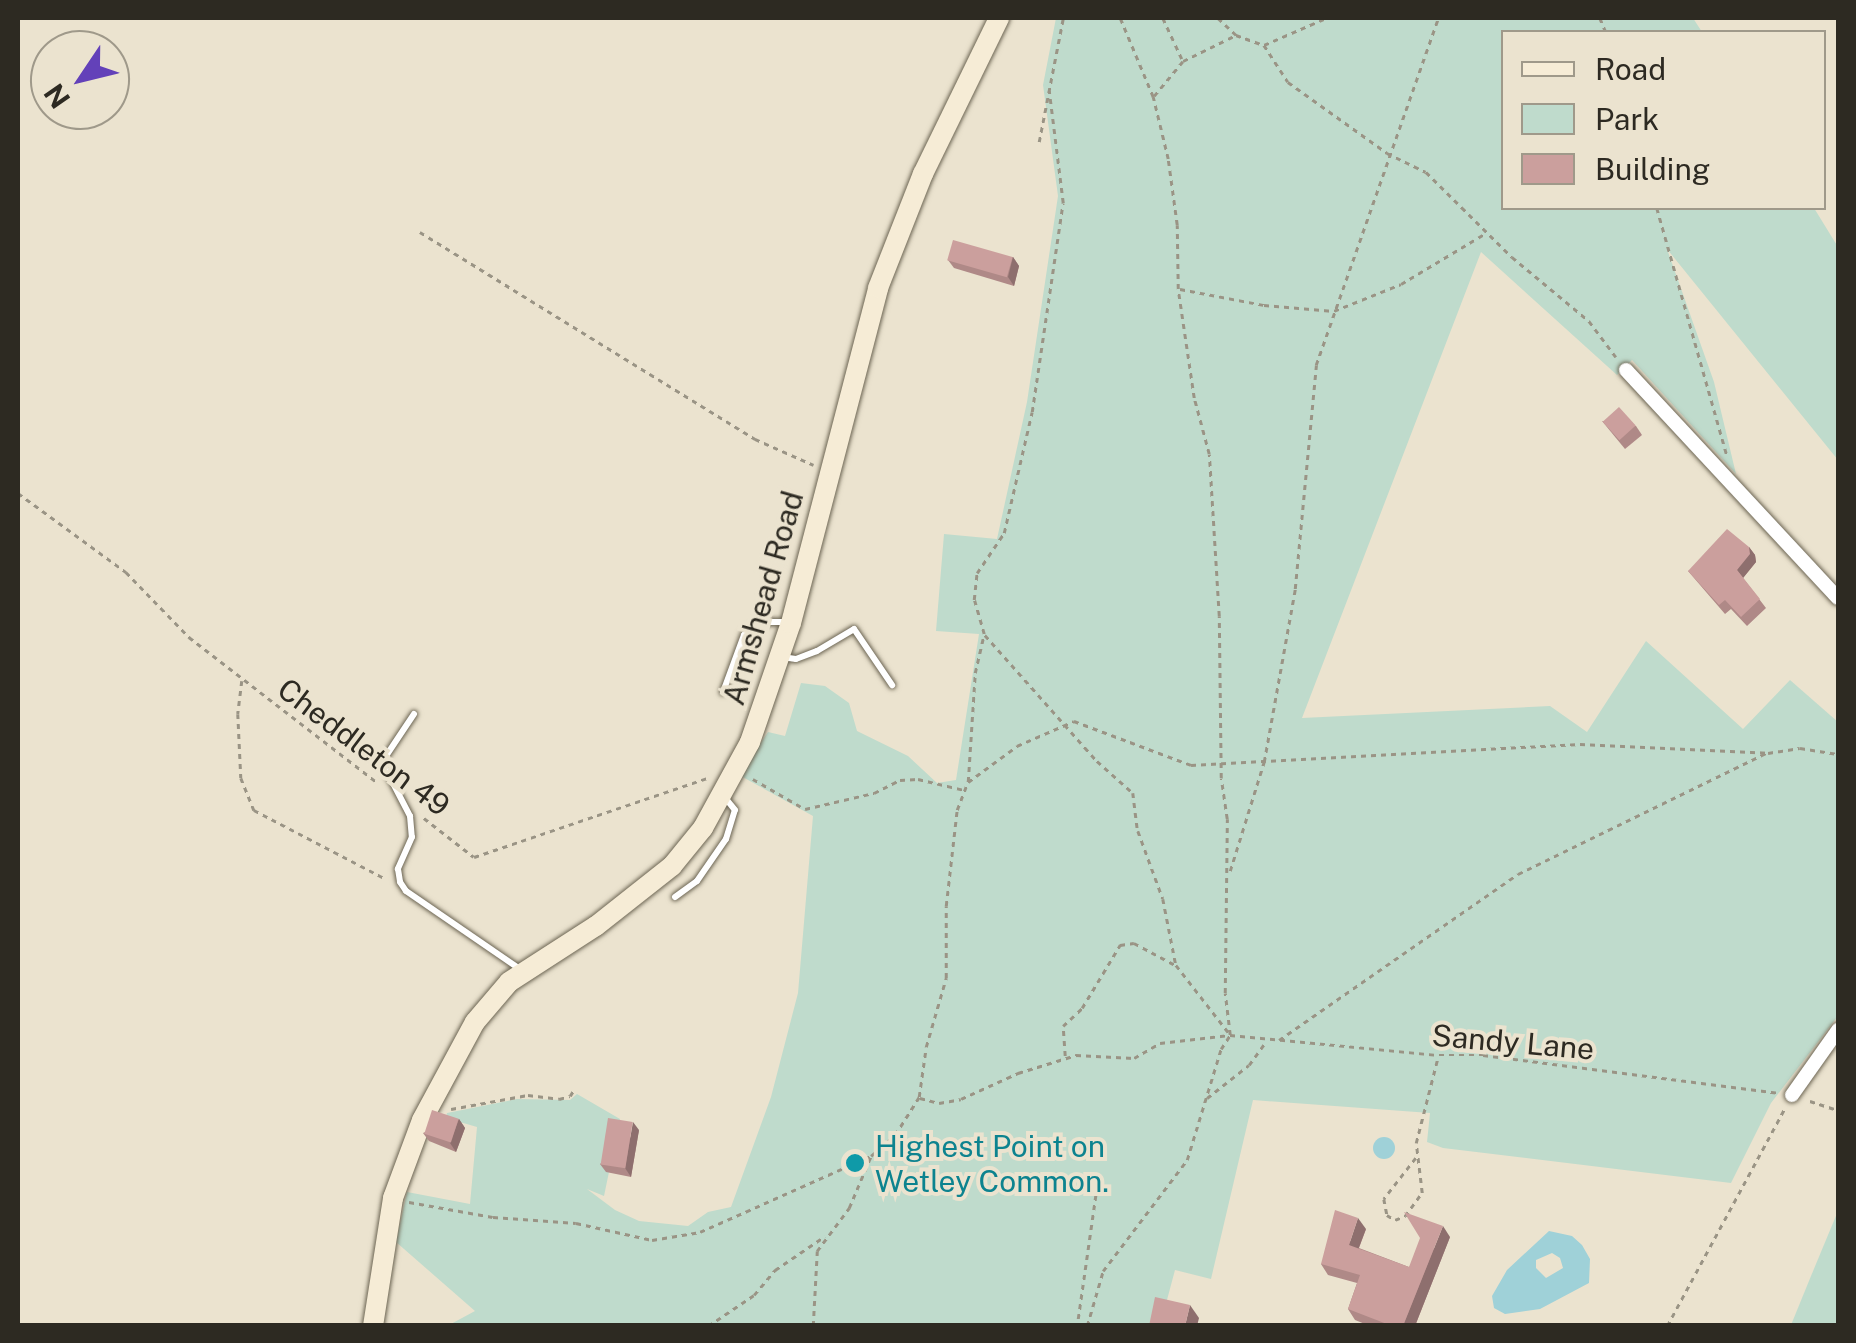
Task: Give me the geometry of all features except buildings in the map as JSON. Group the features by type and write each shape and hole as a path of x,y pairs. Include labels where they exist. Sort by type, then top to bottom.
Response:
{"street":[{"name":"Armshead Road","path":"372,1326 393,1198 430,1105 488,1003 672,866 723,797 764,710 781,657 878,288 923,174 999,18"},
{"path":"1626,370 1838,598"},
{"path":"1792,1095 1838,1030"}],"lane":[{"path":"723,692 744,635 769,620 791,623"},
{"path":"781,657 796,659 817,651 854,629 892,685"},
{"path":"414,714 382,762 410,816 412,837 398,876 406,891 525,972"},
{"path":"675,897 697,880 726,839 735,810 723,797"}],"path":[{"path":"1039,142 1062,18"},
{"path":"1087,1326 1102,1272 1187,1160 1220,1049 1230,1034 1226,993 1229,876 1209,454 1194,398 1178,289 1176,224 1153,97 1120,18"},
{"path":"1164,18 1183,61"},
{"path":"1218,18 1236,35 1264,45 1288,82 1387,153 1426,172 1588,321 1626,370"},
{"path":"1264,45 1326,18"},
{"path":"1229,876 1264,762 1295,589 1316,366 1387,153 1438,18"},
{"path":"1153,97 1183,61 1236,35"},
{"path":"1049,92 1063,203 1032,412 1004,534 977,573 974,600 984,634 1064,726 1133,793 1138,831 1163,899 1176,965"},
{"path":"1658,210 1722,432 1732,484"},
{"path":"420,232 755,439 830,471"},
{"path":"1178,289 1264,305 1334,311 1401,284 1487,232"},
{"name":"Cheddleton 49","path":"18,493 126,572 189,637 474,857 735,768"},
{"path":"393,1198 493,1218 576,1223 652,1240 700,1232 871,1156 895,1135 919,1097 926,1046 946,978 946,906 957,810 968,782 975,674 984,634"},
{"path":"243,680 238,714 241,778 254,810 406,891"},
{"path":"968,782 1017,746 1074,720 1191,766 1580,744 1768,753 1800,748 1838,754"},
{"path":"1278,1041 1518,874 1768,753"},
{"path":"735,768 805,809 874,793 900,780 918,779 964,790"},
{"path":"919,1097 939,1103 961,1099 1066,1058 1063,1026 1082,1008 1120,945 1134,943 1176,965 1230,1034"},
{"name":"Sandy Lane","path":"1066,1058 1134,1058 1160,1043 1230,1034 1439,1056 1483,1056 1792,1095 1838,1110"},
{"path":"1206,1098 1250,1065 1268,1040"},
{"path":"1416,1158 1384,1199 1387,1215 1395,1220 1404,1216 1422,1193 1416,1158 1429,1079 1439,1056"},
{"path":"430,1105 458,1109 515,1096 559,1100 575,1088"},
{"path":"1667,1326 1792,1095"},
{"path":"708,1326 754,1296 776,1270 827,1235 849,1208 871,1156"},
{"path":"1078,1319 1099,1172"},
{"path":"813,1326 814,1271 827,1235"}],"green space":[{"path":"1056,18 1693,18 1701,30 1501,30 1501,210 1815,210 1838,247 1838,460 1667,249 1714,382 1736,474 1632,360 1617,375 1481,252 1302,718 1550,706 1587,732 1646,641 1743,729 1790,680 1838,722 1838,1016 1771,1103 1731,1183 1443,1148 1427,1142 1430,1113 1253,1100 1211,1279 1175,1270 1160,1326 449,1325 475,1311 396,1242 407,1192 470,1204 477,1127 446,1118 447,1113 517,1099 570,1100 577,1094 620,1119 604,1196 587,1189 615,1210 639,1221 688,1226 708,1212 731,1207 771,1097 798,993 813,816 739,775 768,732 785,736 801,683 825,686 849,703 857,731 908,756 937,783 956,780 979,634 936,631 944,534 997,539 1027,402 1058,196 1043,85"},
{"path":"1838,1211 1838,1325 1791,1325 1811,1276"}],"water":[{"path":"1384,1137 1392,1140 1392,1156 1384,1159 1376,1156 1373,1148 1376,1140"},
{"path":"1549,1231 1572,1236 1590,1259 1589,1283 1540,1309 1505,1314 1494,1308 1492,1296 1507,1270","holes":["1552,1253 1560,1258 1563,1268 1546,1278 1536,1268 1536,1260"]}],"place":[{"name":"Highest Point on Wetley Common.","path":"855,1163"}]}
